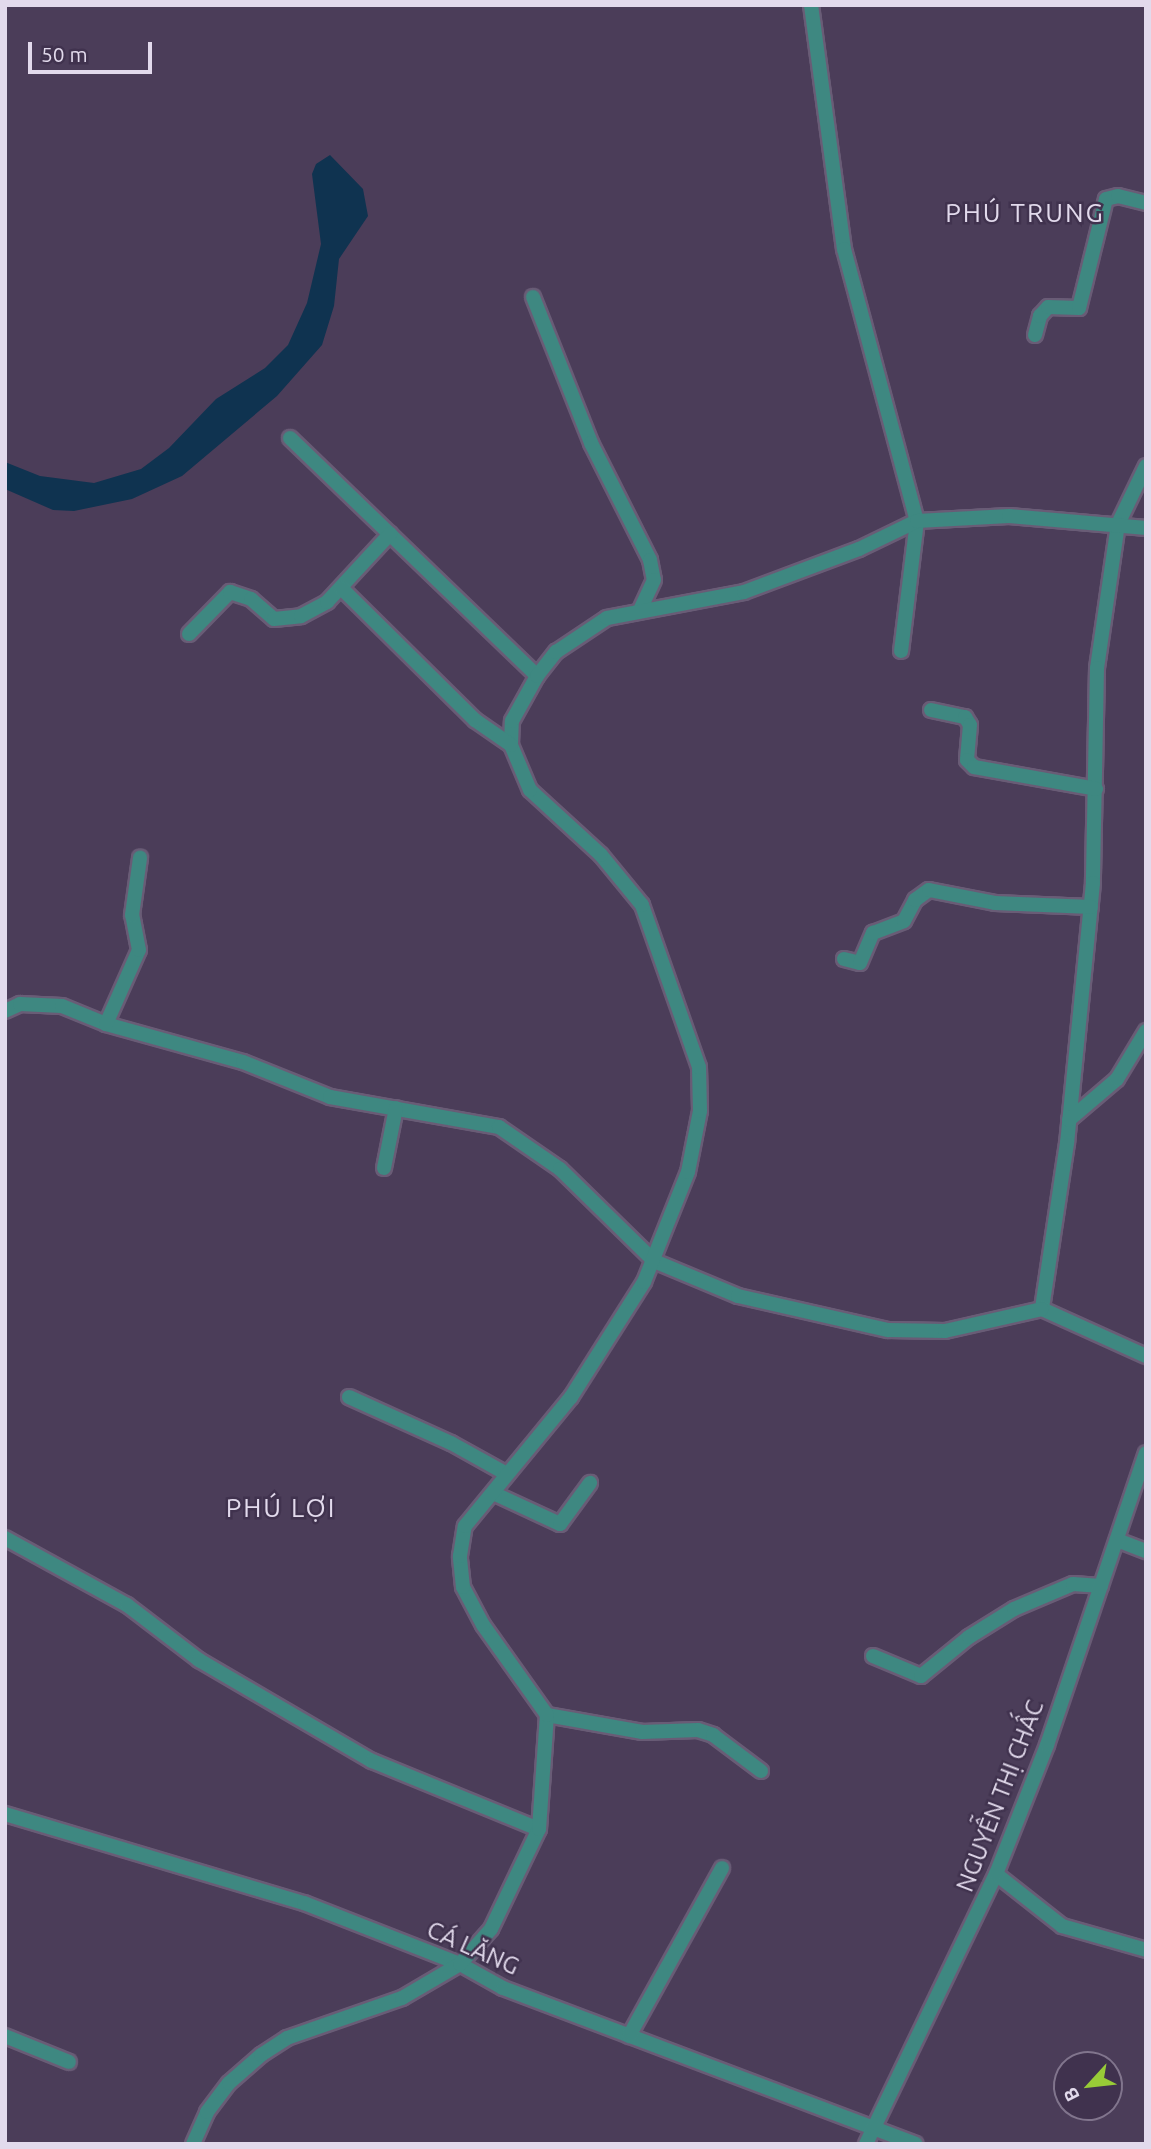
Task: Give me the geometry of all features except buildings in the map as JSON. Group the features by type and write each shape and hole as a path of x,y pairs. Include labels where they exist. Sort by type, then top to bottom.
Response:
{"street":[{"path":"811,5 844,249 917,521 901,650"},
{"path":"1035,335 1040,316 1048,307 1069,310 1082,303 1094,234 1106,199 1118,196 1146,203"},
{"path":"533,297 591,443 650,560 654,580 640,610"},
{"path":"290,438 537,676"},
{"path":"1042,1309 1069,1120 1091,907 1097,668 1118,524 1146,466"},
{"path":"193,2144 207,2112 229,2083 261,2054 287,2038 402,1998 460,1964 491,1929 539,1829 547,1715 483,1625 463,1587 460,1556 465,1527 505,1474 571,1397 654,1261 688,1172 700,1111 699,1067 642,905 601,855 530,790 511,745 512,722 537,676 573,638 607,618 744,592 859,549 917,521 1009,516 1146,528"},
{"path":"190,634 230,592 251,599 274,619 288,620 322,606 390,534"},
{"path":"341,588 475,720 511,745"},
{"path":"931,710 965,717 970,725 967,760 974,767 1096,789"},
{"path":"106,1024 139,950 132,915 140,858"},
{"path":"844,959 860,963 873,933 904,921 915,900 929,890 995,903 1091,907"},
{"path":"5,1011 20,1004 43,1003 86,1013 106,1024 243,1062 330,1097 499,1127 560,1169 654,1261 738,1296 888,1330 945,1331 1042,1309 1146,1356"},
{"path":"1069,1120 1118,1079 1146,1031"},
{"path":"384,1168 397,1108"},
{"path":"349,1397 451,1443 505,1474"},
{"name":"NGUYỄN THỊ CHẤC","path":"866,2144 996,1874 1047,1745 1146,1453"},
{"path":"493,1493 560,1524 590,1483"},
{"path":"5,1538 127,1605 199,1660 372,1761 539,1829"},
{"path":"1117,1540 1146,1552"},
{"path":"873,1656 921,1676 969,1637 1014,1609 1073,1584 1101,1586"},
{"path":"547,1715 642,1732 698,1730 713,1735 761,1771"},
{"name":"CÁ LĂNG","path":"5,1814 304,1903 460,1964 503,1988 876,2125 915,2144"},
{"path":"629,2036 722,1868"},
{"path":"996,1874 1062,1926 1146,1950"},
{"path":"5,2036 69,2062"}],"water":[{"path":"330,155 363,189 368,216 339,259 334,306 322,345 277,396 182,476 132,499 74,511 53,510 5,489 5,462 40,476 94,483 141,469 169,448 216,399 265,368 288,345 307,303 321,244 312,174 316,164"}],"district":[{"name":"PHÚ TRUNG","path":"1025,213"},
{"name":"PHÚ LỢI","path":"281,1508"}]}
